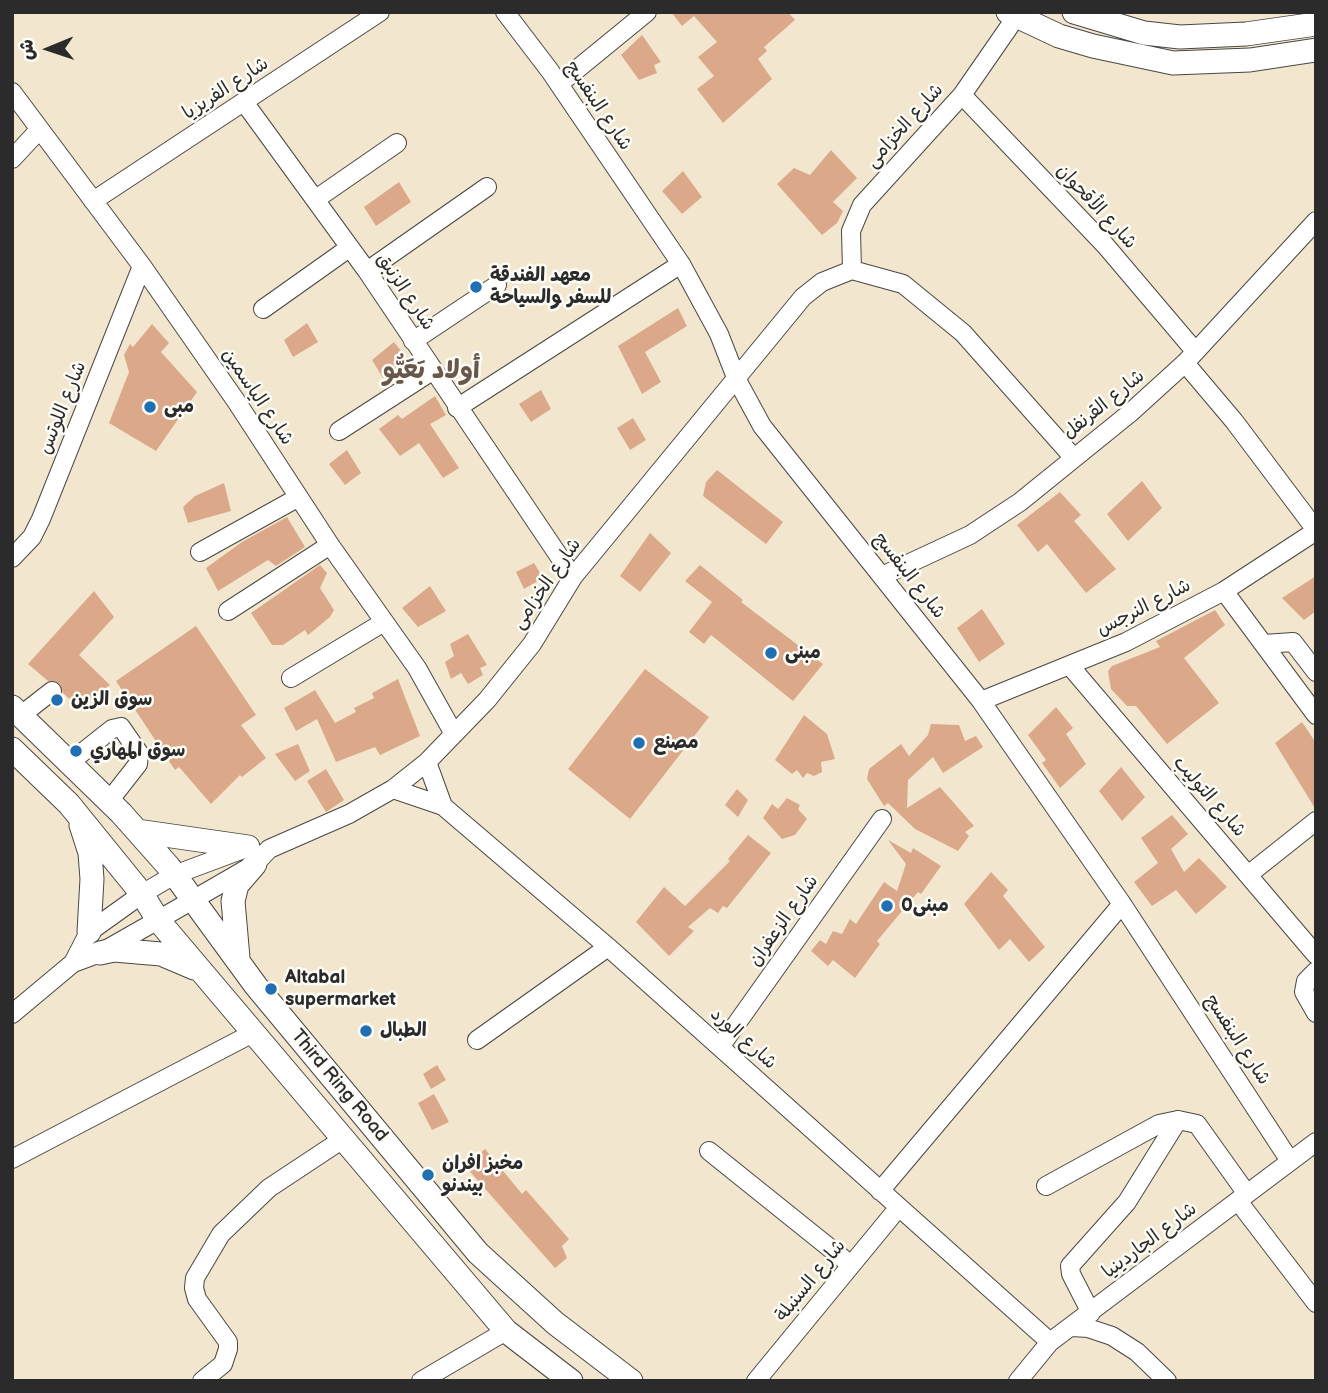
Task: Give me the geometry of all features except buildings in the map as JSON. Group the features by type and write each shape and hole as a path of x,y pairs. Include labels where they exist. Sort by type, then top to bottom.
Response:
{"main road":[{"path":"1074,12 1144,33 1180,37 1246,34 1316,24"},
{"path":"1012,14 1093,46 1173,63 1215,64 1316,50"},
{"name":"Third Ring Road","path":"16,712 137,831 174,875 238,961 478,1253 555,1322 631,1381"},
{"name":"Third Ring Road","path":"12,749 69,804 142,894 158,920 506,1331 570,1381"},
{"path":"69,804 90,853 93,901 89,932"},
{"path":"137,831 257,853 237,885 233,901 238,961"},
{"path":"100,953 114,950 161,954 181,960 207,978"}],"street":[{"name":"شارع الفريزيا","path":"93,201 380,12"},
{"name":"شارع البنفسج","path":"505,12 559,84 681,264 719,334 737,380 762,426 981,701 1122,904 1290,1161"},
{"path":"559,84 648,12"},
{"name":"شارع الخزامى","path":"257,853 349,814 393,789 427,762 454,734 531,644 573,577 803,297 822,282 852,270 851,232 862,205 962,95 1012,14"},
{"name":"شارع الياسمين","path":"12,92 142,267 416,668 454,734"},
{"name":"شارع الأقحوان","path":"962,95 1105,245 1316,531"},
{"name":"شارع الزنبق","path":"244,102 367,271 573,577"},
{"path":"12,159 39,130"},
{"path":"316,199 397,143"},
{"path":"367,271 487,187"},
{"name":"شارع القرنفل","path":"882,576 970,535 1020,502 1130,413 1190,357 1316,221"},
{"path":"263,309 349,248"},
{"path":"457,408 681,264"},
{"name":"شارع اللوتس","path":"12,558 32,537 41,519 142,267"},
{"path":"852,270 883,276 903,284 920,296 963,333 1073,457"},
{"path":"413,341 497,285"},
{"path":"339,431 432,371"},
{"path":"200,552 299,498"},
{"name":"شارع النرجس","path":"981,701 1126,642 1224,591 1316,531"},
{"path":"228,611 330,545"},
{"path":"1224,591 1316,715"},
{"path":"291,678 384,622"},
{"path":"1264,644 1293,642 1316,672"},
{"name":"شارع التوليب","path":"1070,666 1316,955"},
{"path":"16,712 52,691"},
{"path":"69,763 112,729 121,727 139,753 138,764 109,801"},
{"path":"427,762 443,806"},
{"name":"شارع الورد","path":"393,789 443,806 608,947 1050,1342"},
{"name":"شارع الزعفران","path":"720,1047 882,819"},
{"path":"1248,875 1316,822"},
{"path":"73,963 89,932 142,894 174,875 257,853"},
{"path":"12,1014 73,963 100,953 192,900 257,853"},
{"path":"880,1191 1122,904"},
{"path":"477,1040 608,947"},
{"path":"1316,971 1304,985 1306,999 1316,1013"},
{"path":"12,1159 253,1033"},
{"path":"1091,1313 1070,1274 1070,1266 1127,1202 1178,1120"},
{"path":"1046,1186 1159,1124 1178,1120 1197,1124 1243,1197 1316,1303"},
{"path":"202,1381 223,1364 228,1349 228,1342 197,1299 194,1288 195,1278 220,1234 269,1188 343,1139"},
{"name":"شارع الجاردينيا","path":"1018,1381 1050,1342 1316,1142"},
{"path":"709,1151 851,1265"},
{"name":"شارع السنبلة","path":"756,1381 899,1207"},
{"path":"1072,1327 1088,1328 1112,1336 1137,1352 1167,1381"},
{"path":"421,1381 506,1331"}],"place":[{"name":"معهد الفندقة للسفر والسياحة","path":"476,287"},
{"name":"مبى","path":"150,407"},
{"name":"مبنى","path":"771,653"},
{"name":"سوق الزين","path":"57,700"},
{"name":"مصنع","path":"639,743"},
{"name":"سوق المهاري","path":"76,751"},
{"name":"مبنى0","path":"887,906"},
{"name":"Altabal supermarket","path":"271,989"},
{"name":"الطبال","path":"366,1031"},
{"name":"مخبز افران بيندنو","path":"428,1175"}],"district":[{"name":"أولاد بَعَيُّو","path":"431,371"}]}
